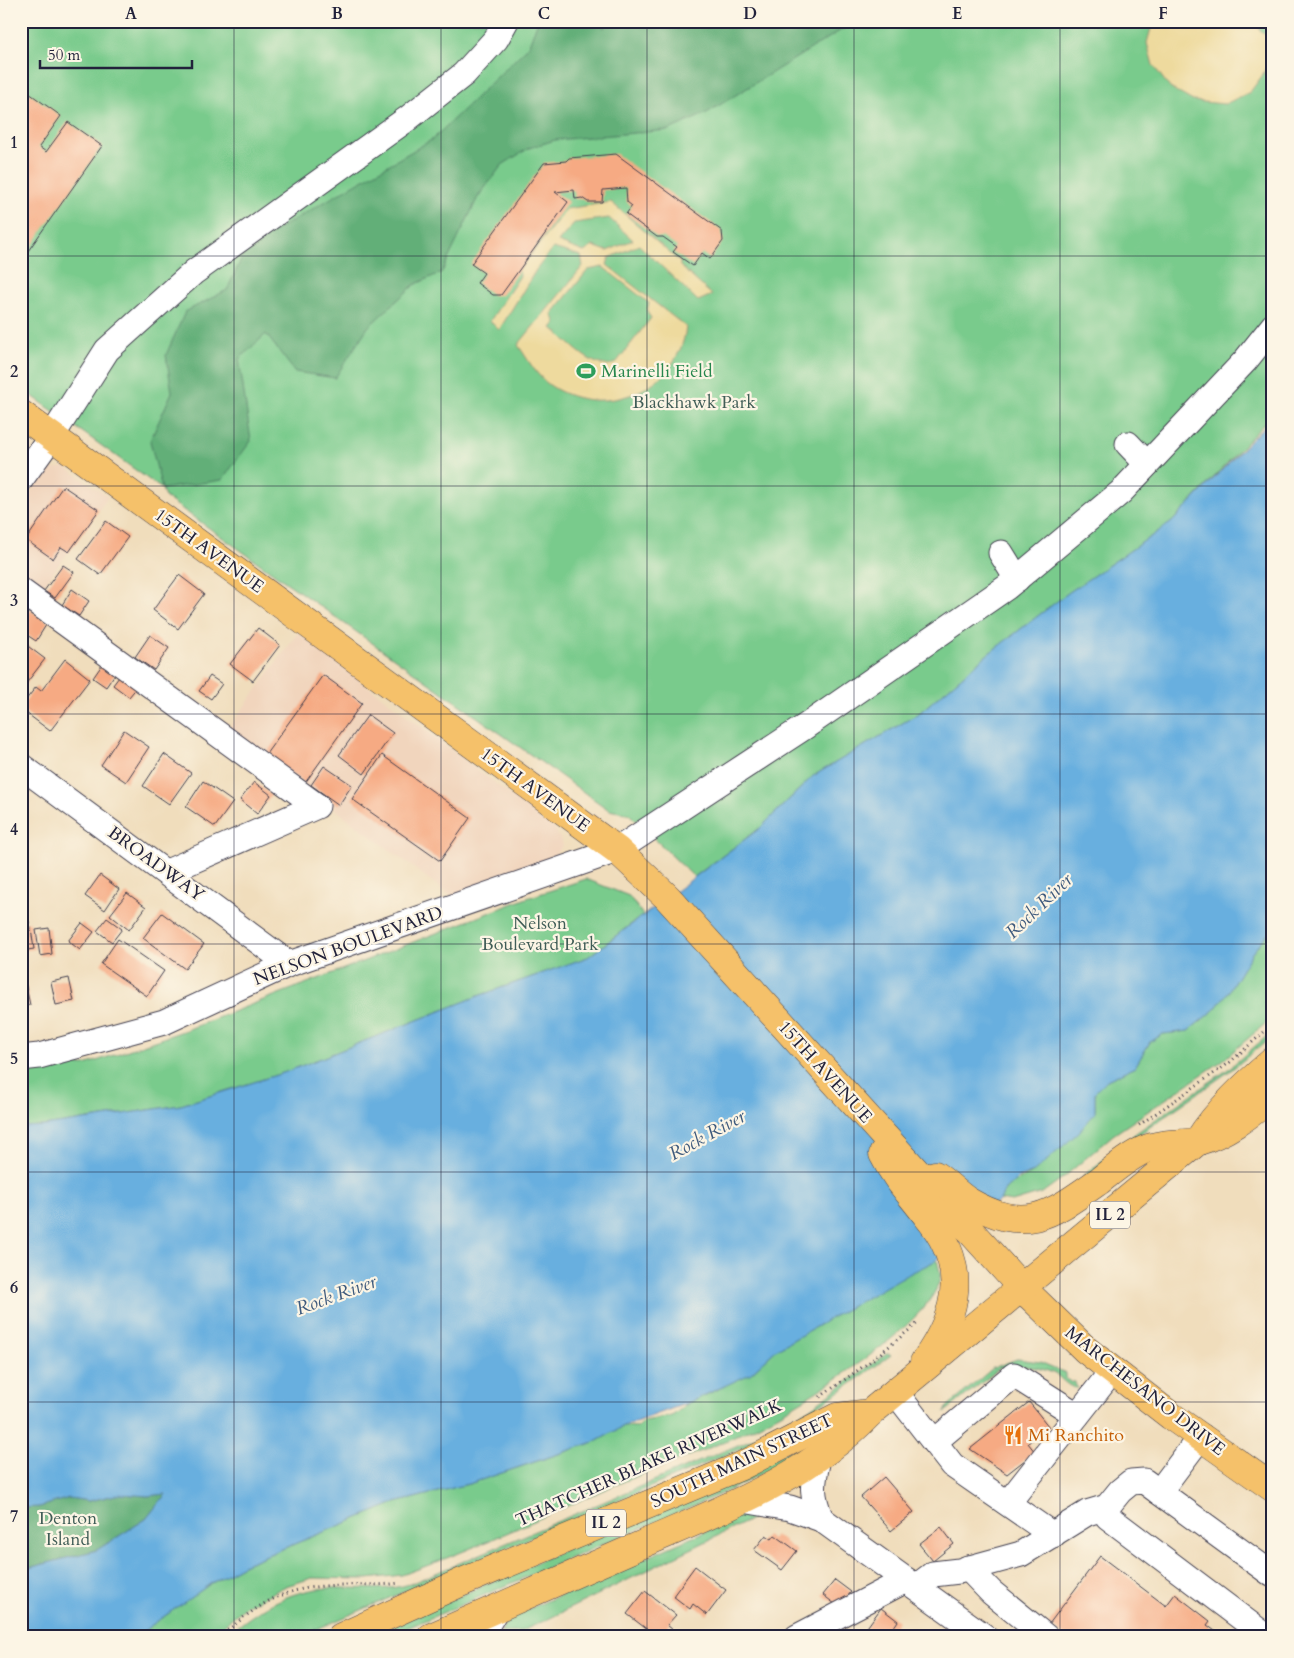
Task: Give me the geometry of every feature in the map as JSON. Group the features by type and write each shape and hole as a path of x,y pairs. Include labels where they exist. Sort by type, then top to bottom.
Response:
{"main road":[{"name":"15TH AVENUE","path":"21,414 617,850 666,897 980,1244"},
{"name":"SOUTH MAIN STREET","path":"1198,1141 1210,1122 1273,1060"},
{"name":"SOUTH MAIN STREET","path":"431,1637 743,1500 818,1459 849,1435 870,1413 1198,1141 1244,1120 1273,1096"},
{"path":"867,1118 894,1177 928,1217 946,1242 952,1258 955,1285 953,1305 946,1323 929,1354 903,1387"},
{"path":"896,1150 968,1200 994,1213 1011,1217 1043,1217 1060,1208 1147,1148 1198,1141"},
{"name":"MARCHESANO DRIVE","path":"980,1244 1086,1350 1200,1436 1273,1488"},
{"name":"SOUTH MAIN STREET","path":"341,1637 460,1583 741,1466 837,1416 870,1413"}],"street":[{"path":"21,479 52,436 107,350 194,272 407,119 464,74 496,39 506,21"},
{"name":"NELSON BOULEVARD","path":"21,1058 39,1056 164,1022 289,964 617,850 806,726 1017,579 1121,492 1245,360 1273,326"},
{"path":"1128,444 1147,464"},
{"path":"1001,553 1017,579"},
{"path":"21,591 317,806 167,872"},
{"name":"BROADWAY","path":"21,766 167,872 289,964"},
{"path":"1008,1503 1113,1370"},
{"path":"934,1442 1014,1376 1077,1416"},
{"path":"903,1387 934,1442 952,1465 1053,1535"},
{"path":"1159,1492 1200,1436"},
{"path":"818,1459 813,1483 813,1501 821,1519"},
{"path":"797,1637 933,1574 964,1570 1021,1554 1087,1513 1107,1507 1120,1491 1131,1482 1144,1481 1273,1575"},
{"path":"743,1500 790,1508 821,1519 985,1637"},
{"path":"1107,1507 1108,1517 1267,1637"},
{"path":"947,1609 959,1594 964,1570"},
{"path":"964,1570 1046,1637"},
{"path":"483,1637 497,1608"}],"path":[{"path":"1136,1126 1229,1063 1273,1024"},
{"path":"814,1401 844,1381 924,1318"},
{"path":"220,1637 257,1608 293,1590 345,1585 401,1583"}],"shaded area":[{"path":"65,467 108,497 39,592 21,579 21,507 46,470"},
{"path":"298,633 555,829 563,845 551,859 454,898 228,729"}],"green space":[{"name":"Blackhawk Park","path":"21,21 1273,21 1273,414 1172,522 1068,593 988,654 918,714 813,776 760,828 694,877 629,814 609,810 165,497 162,489 21,388"},
{"path":"538,21 600,21 604,28 610,21 856,21 705,114 669,130 555,140 529,148 502,165 478,197 442,272 414,285 368,327 335,378 295,372 266,334 239,359 251,441 222,480 162,489 150,441 172,392 166,355 185,312 227,290 247,247 433,139 528,47"},
{"name":"Nelson Boulevard Park","path":"586,879 629,896 643,915 588,957 481,995 286,1072 181,1105 44,1126 21,1127 21,1066 85,1065 186,1030 527,898"},
{"path":"1273,927 1273,1017 1222,1061 1113,1135 1064,1177 1042,1193 1012,1202 1000,1200 1007,1188 1037,1169 1095,1113 1095,1092 1107,1080 1135,1067 1150,1042 1163,1034 1188,1031 1214,1010 1229,991 1252,953"},
{"path":"1273,1031 1273,1036 1231,1070 1144,1131 1090,1174 1082,1177 1136,1133 1227,1070"},
{"path":"937,1260 940,1278 931,1297 913,1319 888,1341 828,1385 734,1437 402,1575 367,1579 312,1578 286,1586 246,1606 210,1637 135,1637 210,1584 245,1564 395,1503 472,1483 597,1441 624,1426 637,1427 644,1421 672,1416 690,1402 719,1389 719,1383 750,1374 777,1349 917,1268"},
{"path":"888,1353 891,1355 857,1380 768,1436 749,1445 298,1637 225,1637 251,1616 279,1600 325,1588 385,1588 410,1584 757,1437 806,1411"},
{"path":"1017,1359 1040,1362 1066,1373 1066,1379 1072,1383 1074,1381 1078,1388 1071,1387 1055,1374 1043,1369 1004,1367 1000,1368 945,1412 947,1407 993,1368"},
{"path":"812,1441 815,1445 730,1490 386,1637 366,1637"},
{"name":"Denton Island","path":"167,1493 146,1519 97,1550 21,1570 21,1508 39,1507 69,1498 89,1501 120,1494 148,1496"},
{"path":"750,1512 760,1515 546,1620 519,1632 501,1633 508,1618"}],"sand":[{"path":"1153,21 1256,21 1259,29 1270,39 1271,57 1262,76 1250,92 1225,104 1193,101 1170,88 1153,65 1147,43"},
{"path":"611,202 680,262 680,266 712,295 698,301 639,245 609,258 607,265 686,327 680,349 669,368 654,382 635,393 615,399 593,400 571,396 546,382 518,345 583,266 581,256 553,248 536,270 499,330 490,321 520,276 519,270 566,209","holes":["609,218 633,240 607,251 593,246 584,252 558,242 574,223","603,267 649,303 647,312 651,318 616,363 608,365 590,360 552,328 556,323 552,314 588,270"]}],"water":[{"name":"Rock River","path":"1273,417 1273,927 1252,953 1229,991 1214,1010 1188,1031 1163,1034 1150,1042 1135,1067 1107,1080 1095,1092 1095,1113 1079,1132 1034,1172 1018,1178 1004,1191 1000,1200 937,1260 901,1278 777,1349 750,1374 690,1402 624,1426 597,1441 472,1483 395,1503 245,1564 210,1584 135,1637 21,1637 21,1570 97,1550 146,1519 166,1494 148,1496 120,1494 89,1501 69,1498 39,1507 21,1508 21,1127 44,1126 181,1105 286,1072 481,995 588,957 760,828 813,776 918,714 988,654 1068,593 1172,522"}],"building":[{"path":"29,93 61,116 39,147 46,152 68,122 102,146 21,261 21,104"},
{"path":"616,154 722,231 723,241 710,259 702,253 693,266 673,252 677,247 663,237 657,237 626,214 632,206 627,202 626,188 603,190 602,202 588,202 582,198 575,199 574,190 555,192 568,202 501,295 493,295 477,283 484,273 471,264 544,163 566,161 569,158"},
{"path":"63,486 99,510 69,552 61,547 53,559 26,540"},
{"path":"106,521 128,537 100,575 78,559"},
{"path":"63,565 74,572 55,598 44,591"},
{"path":"179,575 204,594 178,629 153,610"},
{"path":"72,589 89,601 79,616 62,605"},
{"path":"30,610 48,622 36,641 21,631 21,622"},
{"path":"258,628 280,645 253,681 230,664"},
{"path":"150,635 169,648 154,670 135,657"},
{"path":"21,641 45,659 21,690"},
{"path":"65,659 90,679 50,731 21,709 21,706 36,687 41,691"},
{"path":"104,662 117,671 106,687 93,678"},
{"path":"122,673 138,686 129,697 113,685"},
{"path":"323,675 362,703 305,783 266,754"},
{"path":"210,676 222,684 211,699 199,691"},
{"path":"368,715 393,733 364,774 339,755"},
{"path":"124,730 149,747 126,782 101,765"},
{"path":"164,754 191,773 169,804 143,786"},
{"path":"382,755 470,818 440,861 352,799"},
{"path":"324,766 352,785 339,805 311,785"},
{"path":"203,781 233,802 215,827 186,807"},
{"path":"254,782 271,795 257,814 240,800"},
{"path":"100,875 119,889 105,910 85,896"},
{"path":"127,893 146,907 129,930 110,915"},
{"path":"162,913 204,944 185,969 143,938"},
{"path":"107,918 122,929 112,942 97,931"},
{"path":"30,922 34,949 21,951 21,924"},
{"path":"82,923 94,932 80,950 68,941"},
{"path":"49,928 52,954 40,956 36,930"},
{"path":"118,939 164,971 147,996 101,964"},
{"path":"21,964 30,1005 21,1006"},
{"path":"69,978 74,1001 56,1005 51,982"},
{"name":"Mi Ranchito","path":"1029,1402 1049,1427 1028,1443 1035,1452 1007,1474 970,1449"},
{"path":"884,1477 914,1512 891,1531 861,1497"},
{"path":"941,1527 954,1544 933,1561 919,1544"},
{"path":"766,1535 772,1539 775,1535 797,1551 782,1570 754,1550"},
{"path":"1100,1556 1166,1606 1175,1594 1210,1621 1207,1625 1223,1637 1067,1637 1049,1624"},
{"path":"695,1566 726,1590 707,1615 693,1604 690,1609 673,1596"},
{"path":"835,1580 851,1592 839,1607 823,1595"},
{"path":"645,1591 676,1615 667,1625 673,1630 668,1637 657,1637 627,1614"},
{"path":"881,1608 898,1621 887,1637 860,1637"},
{"path":"839,1631 849,1637 835,1637"}],"place":[{"name":"Marinelli Field","path":"586,371"},
{"name":"Mi Ranchito","path":"1013,1435"}]}
